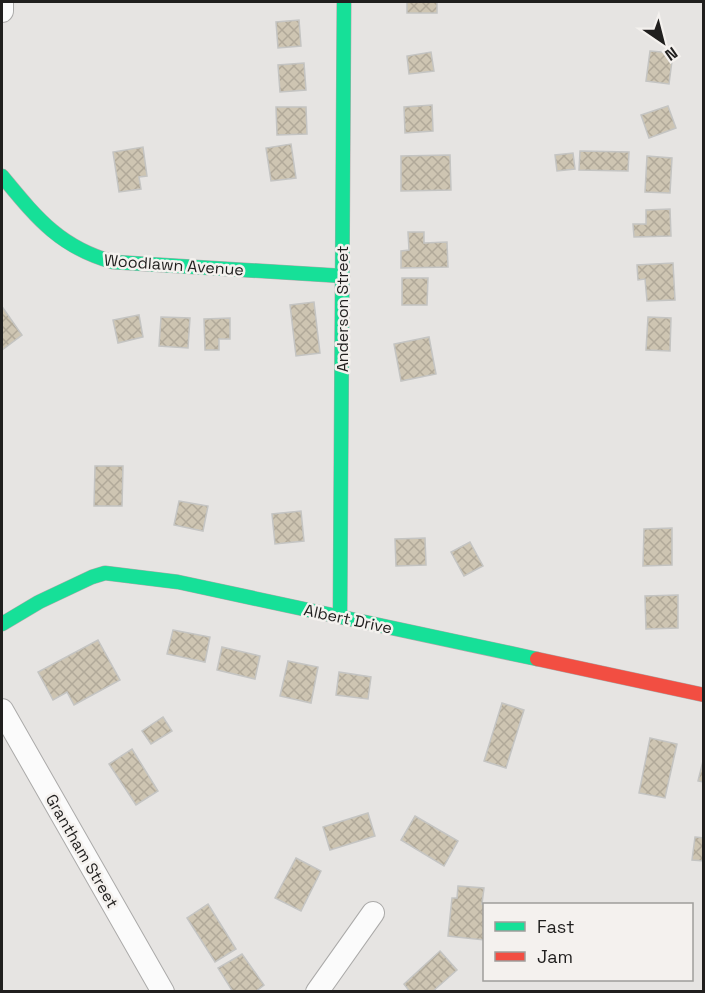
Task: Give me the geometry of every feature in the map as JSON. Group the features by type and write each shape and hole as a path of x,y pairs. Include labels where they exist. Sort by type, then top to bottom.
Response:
{"street":[{"path":"2,2 2,11"},
{"name":"Anderson Street","path":"340,617 344,2"},
{"name":"Woodlawn Avenue","path":"2,176 51,232 80,253 96,259 113,262 343,276"},
{"name":"Albert Drive","path":"2,624 39,602 105,573 178,582 704,695"},
{"name":"Grantham Street","path":"2,710 163,992"},
{"path":"317,992 374,913"}],"building":[{"path":"407,2 437,2 437,13 407,13"},
{"path":"299,20 301,46 278,48 276,22"},
{"path":"650,51 673,53 669,84 646,81"},
{"path":"431,52 434,71 409,74 407,56"},
{"path":"304,63 306,90 280,92 278,65"},
{"path":"432,105 433,131 405,133 404,107"},
{"path":"668,106 676,128 649,138 641,115"},
{"path":"276,107 306,107 307,134 277,135"},
{"path":"291,144 296,178 271,181 266,148"},
{"path":"143,147 147,176 139,177 141,189 119,192 113,152"},
{"path":"580,151 629,152 628,171 579,170"},
{"path":"573,153 575,169 557,171 555,155"},
{"path":"450,155 451,190 401,191 401,156"},
{"path":"647,156 672,158 670,193 645,192"},
{"path":"670,209 671,236 634,237 633,224 646,224 646,210"},
{"path":"408,232 424,232 424,243 447,242 448,267 401,268 401,251 409,250"},
{"path":"673,263 675,300 647,301 645,279 638,280 637,265"},
{"path":"402,278 428,278 427,305 402,305"},
{"path":"314,302 320,353 296,356 290,305"},
{"path":"2,309 22,335 2,350"},
{"path":"139,315 143,337 118,343 113,320"},
{"path":"161,317 190,318 188,348 159,346"},
{"path":"648,317 671,318 670,351 646,350"},
{"path":"230,318 230,339 219,339 219,350 205,350 204,319"},
{"path":"429,337 436,374 401,381 394,344"},
{"path":"95,466 123,466 122,506 94,506"},
{"path":"179,501 208,506 203,531 174,525"},
{"path":"301,511 304,541 275,544 272,514"},
{"path":"672,528 672,565 643,566 644,529"},
{"path":"425,538 426,565 396,566 395,539"},
{"path":"470,542 483,566 464,576 451,552"},
{"path":"678,595 678,628 646,629 645,596"},
{"path":"173,630 210,637 205,662 167,654"},
{"path":"98,640 120,680 74,705 67,692 53,700 38,672"},
{"path":"222,647 260,656 255,679 217,670"},
{"path":"288,661 318,667 311,703 280,696"},
{"path":"339,672 371,677 368,699 336,695"},
{"path":"502,703 524,710 506,768 484,761"},
{"path":"163,717 172,731 151,744 142,731"},
{"path":"650,738 677,744 665,798 639,793"},
{"path":"132,749 158,791 136,805 109,764"},
{"path":"704,757 704,782 698,781"},
{"path":"368,813 375,836 330,850 323,827"},
{"path":"415,816 458,841 444,866 401,840"},
{"path":"695,837 704,838 704,861 692,860"},
{"path":"296,858 321,871 301,911 275,898"},
{"path":"458,886 484,888 483,940 448,936 452,898 457,898"},
{"path":"208,904 236,949 215,962 187,918"},
{"path":"440,951 457,970 432,992 410,992 404,984"},
{"path":"242,954 264,985 255,992 233,992 218,968"}],"traffic: fast":[{"path":"340,617 344,2"},
{"path":"2,176 50,229 78,248 113,262 343,276"},
{"path":"2,624 39,602 105,573 178,582 537,659"}],"traffic: jam":[{"path":"537,659 704,695"}]}
